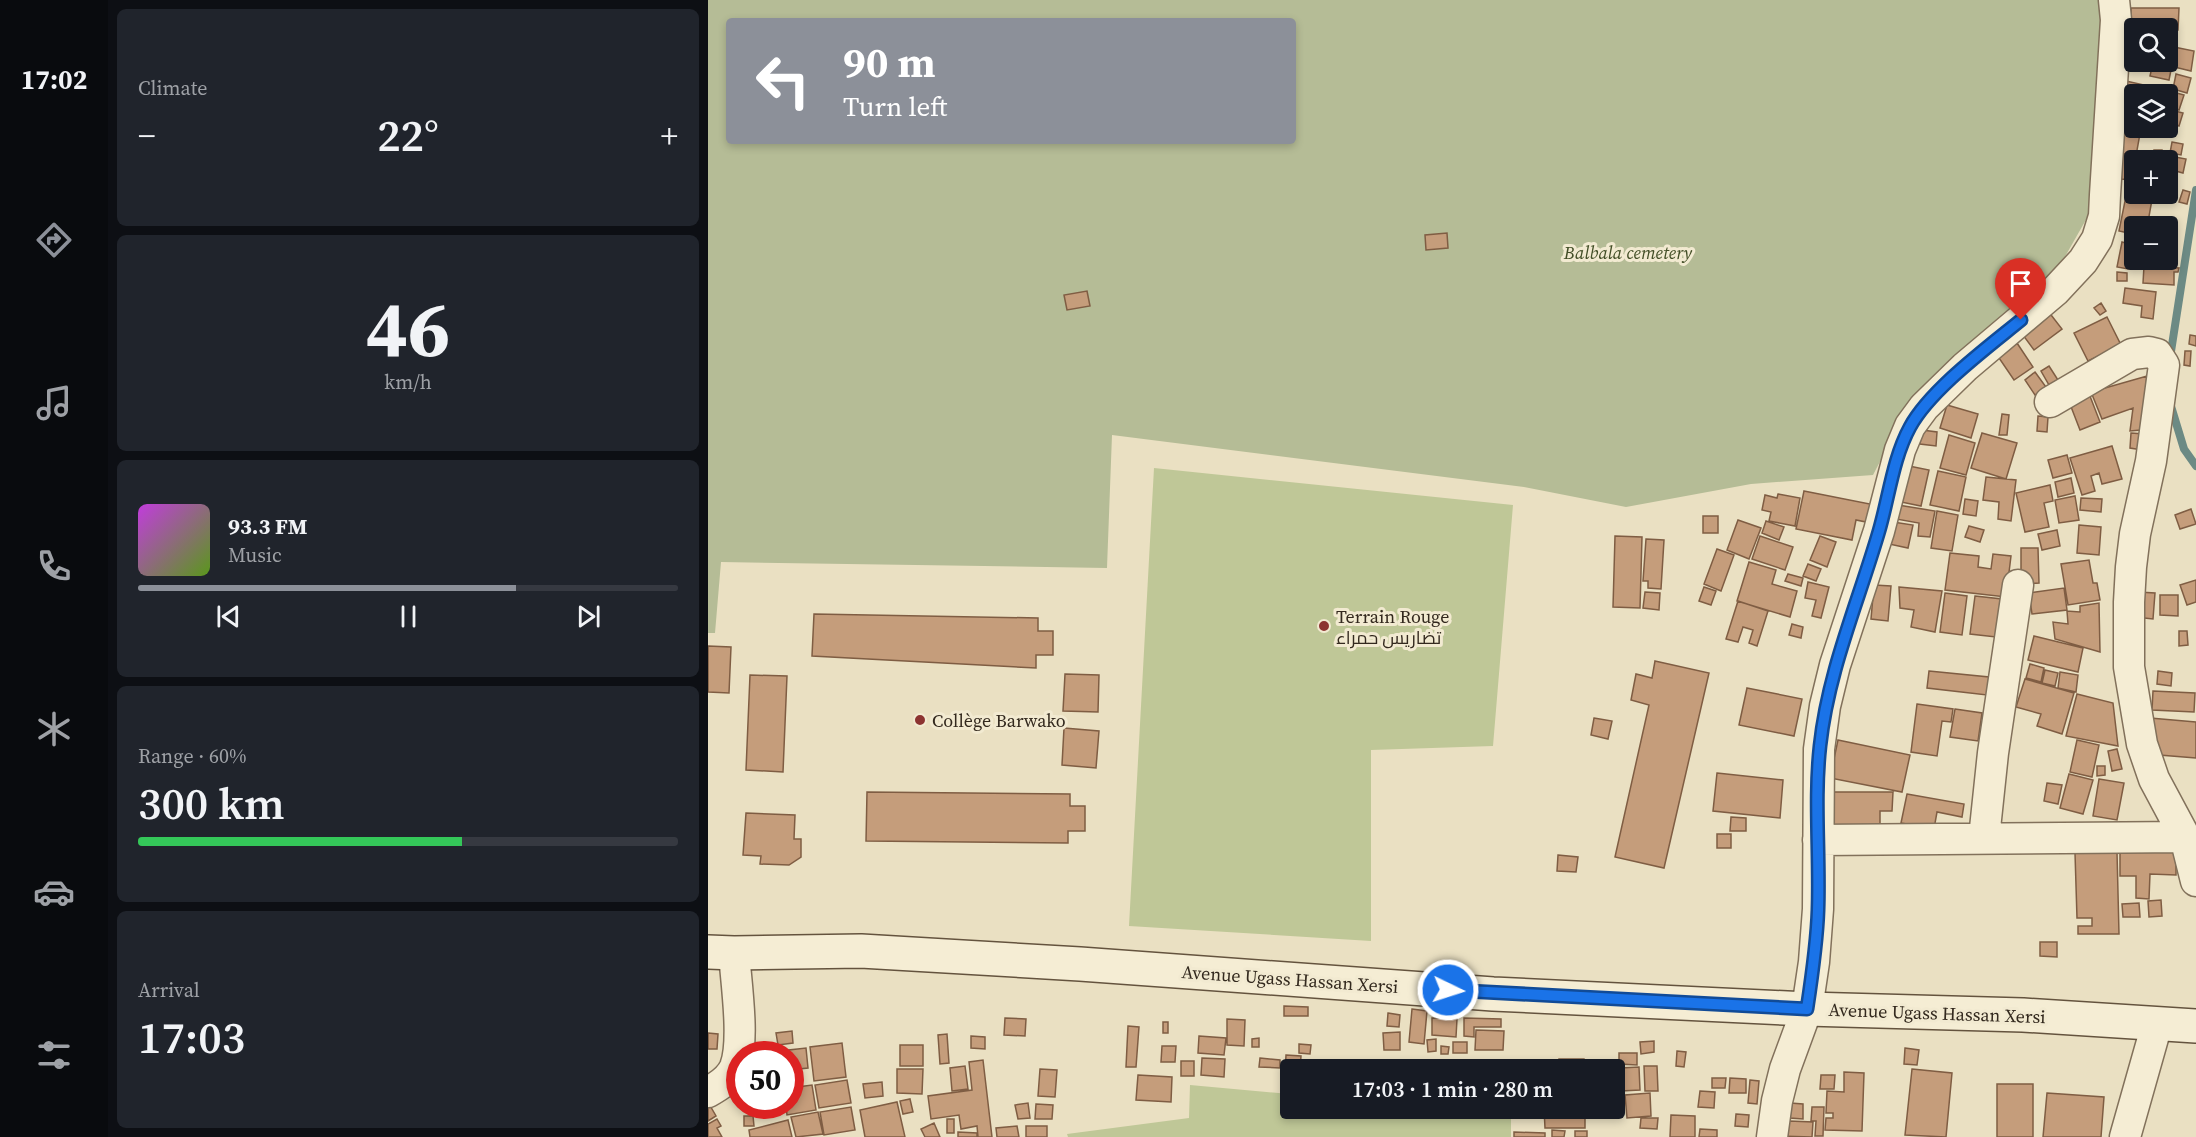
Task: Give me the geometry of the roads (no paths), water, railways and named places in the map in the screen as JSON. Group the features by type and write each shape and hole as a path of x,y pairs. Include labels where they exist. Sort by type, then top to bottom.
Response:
{"main road":[{"name":"Avenue Ugass Hassan Xersi","path":"721,953 861,951 1080,964 1493,994 1807,1009 2023,1015 2196,1026"}],"street":[{"path":"1772,1137 1777,1101 1785,1069 1807,1009 1814,962 1818,909 1820,748 1825,706 1835,665 1879,531 1900,450 1910,426 1924,407 1957,375 2055,291 2083,261 2097,238 2104,216 2116,20 2114,0"},
{"path":"2050,402 2132,354 2149,352 2157,354 2164,365 2152,451 2131,567 2128,602 2129,667 2142,744 2154,779 2185,837 2196,881"},
{"path":"1984,838 1993,753 2018,585"},
{"path":"1818,840 2185,837"},
{"path":"708,1092 720,1086 735,1067 740,1042 721,953"},
{"path":"2125,1137 2157,1024"}],"waterway":[{"path":"2170,358 2196,190"},
{"path":"2170,403 2184,449 2196,466"}],"place":[{"name":"Terrain Rouge تضاريس حمراء","path":"1324,626"},
{"name":"Collège Barwako","path":"920,720"}],"park label":[{"name":"Balbala cemetery","path":"1628,252"}]}
